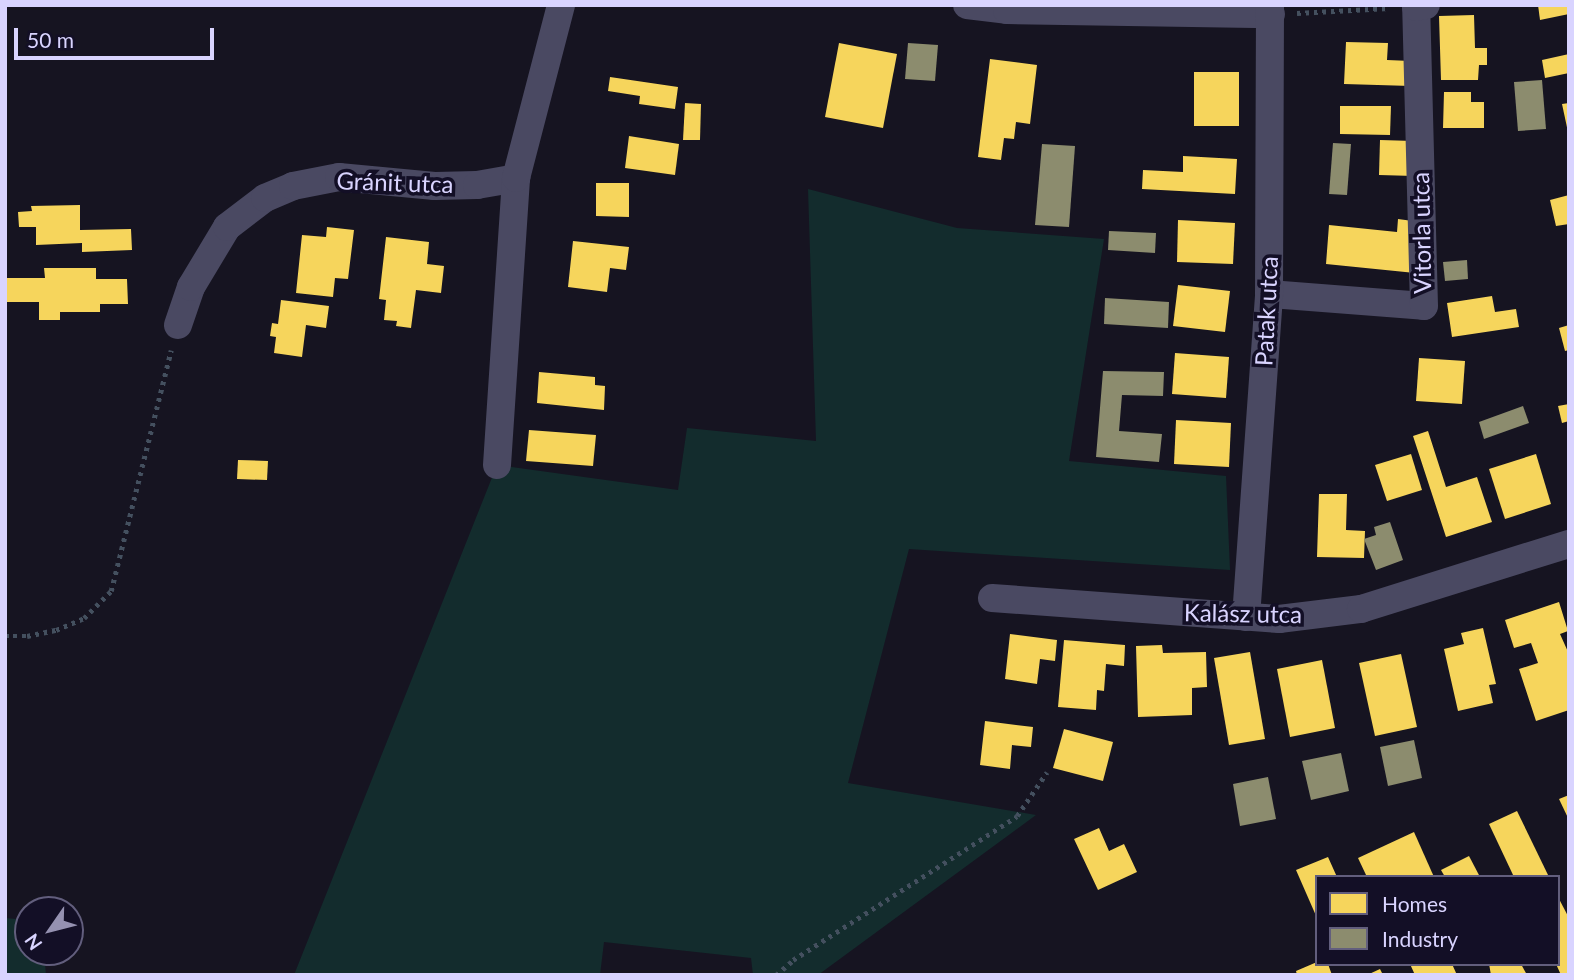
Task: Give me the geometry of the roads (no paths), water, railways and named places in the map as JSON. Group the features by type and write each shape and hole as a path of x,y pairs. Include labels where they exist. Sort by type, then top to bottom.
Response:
{"street":[{"path":"497,465 516,178 561,5"},
{"path":"967,5 1007,9 1271,10"},
{"name":"Vitorla utca","path":"1269,293 1424,306 1421,6"},
{"name":"Patak utca","path":"1246,617 1269,293 1271,10"},
{"name":"Gránit utca","path":"178,325 191,287 227,227 265,198 293,186 339,177 435,186 477,185 516,178"},
{"name":"Kalász utca","path":"992,598 1279,619 1361,609 1569,544"}]}
